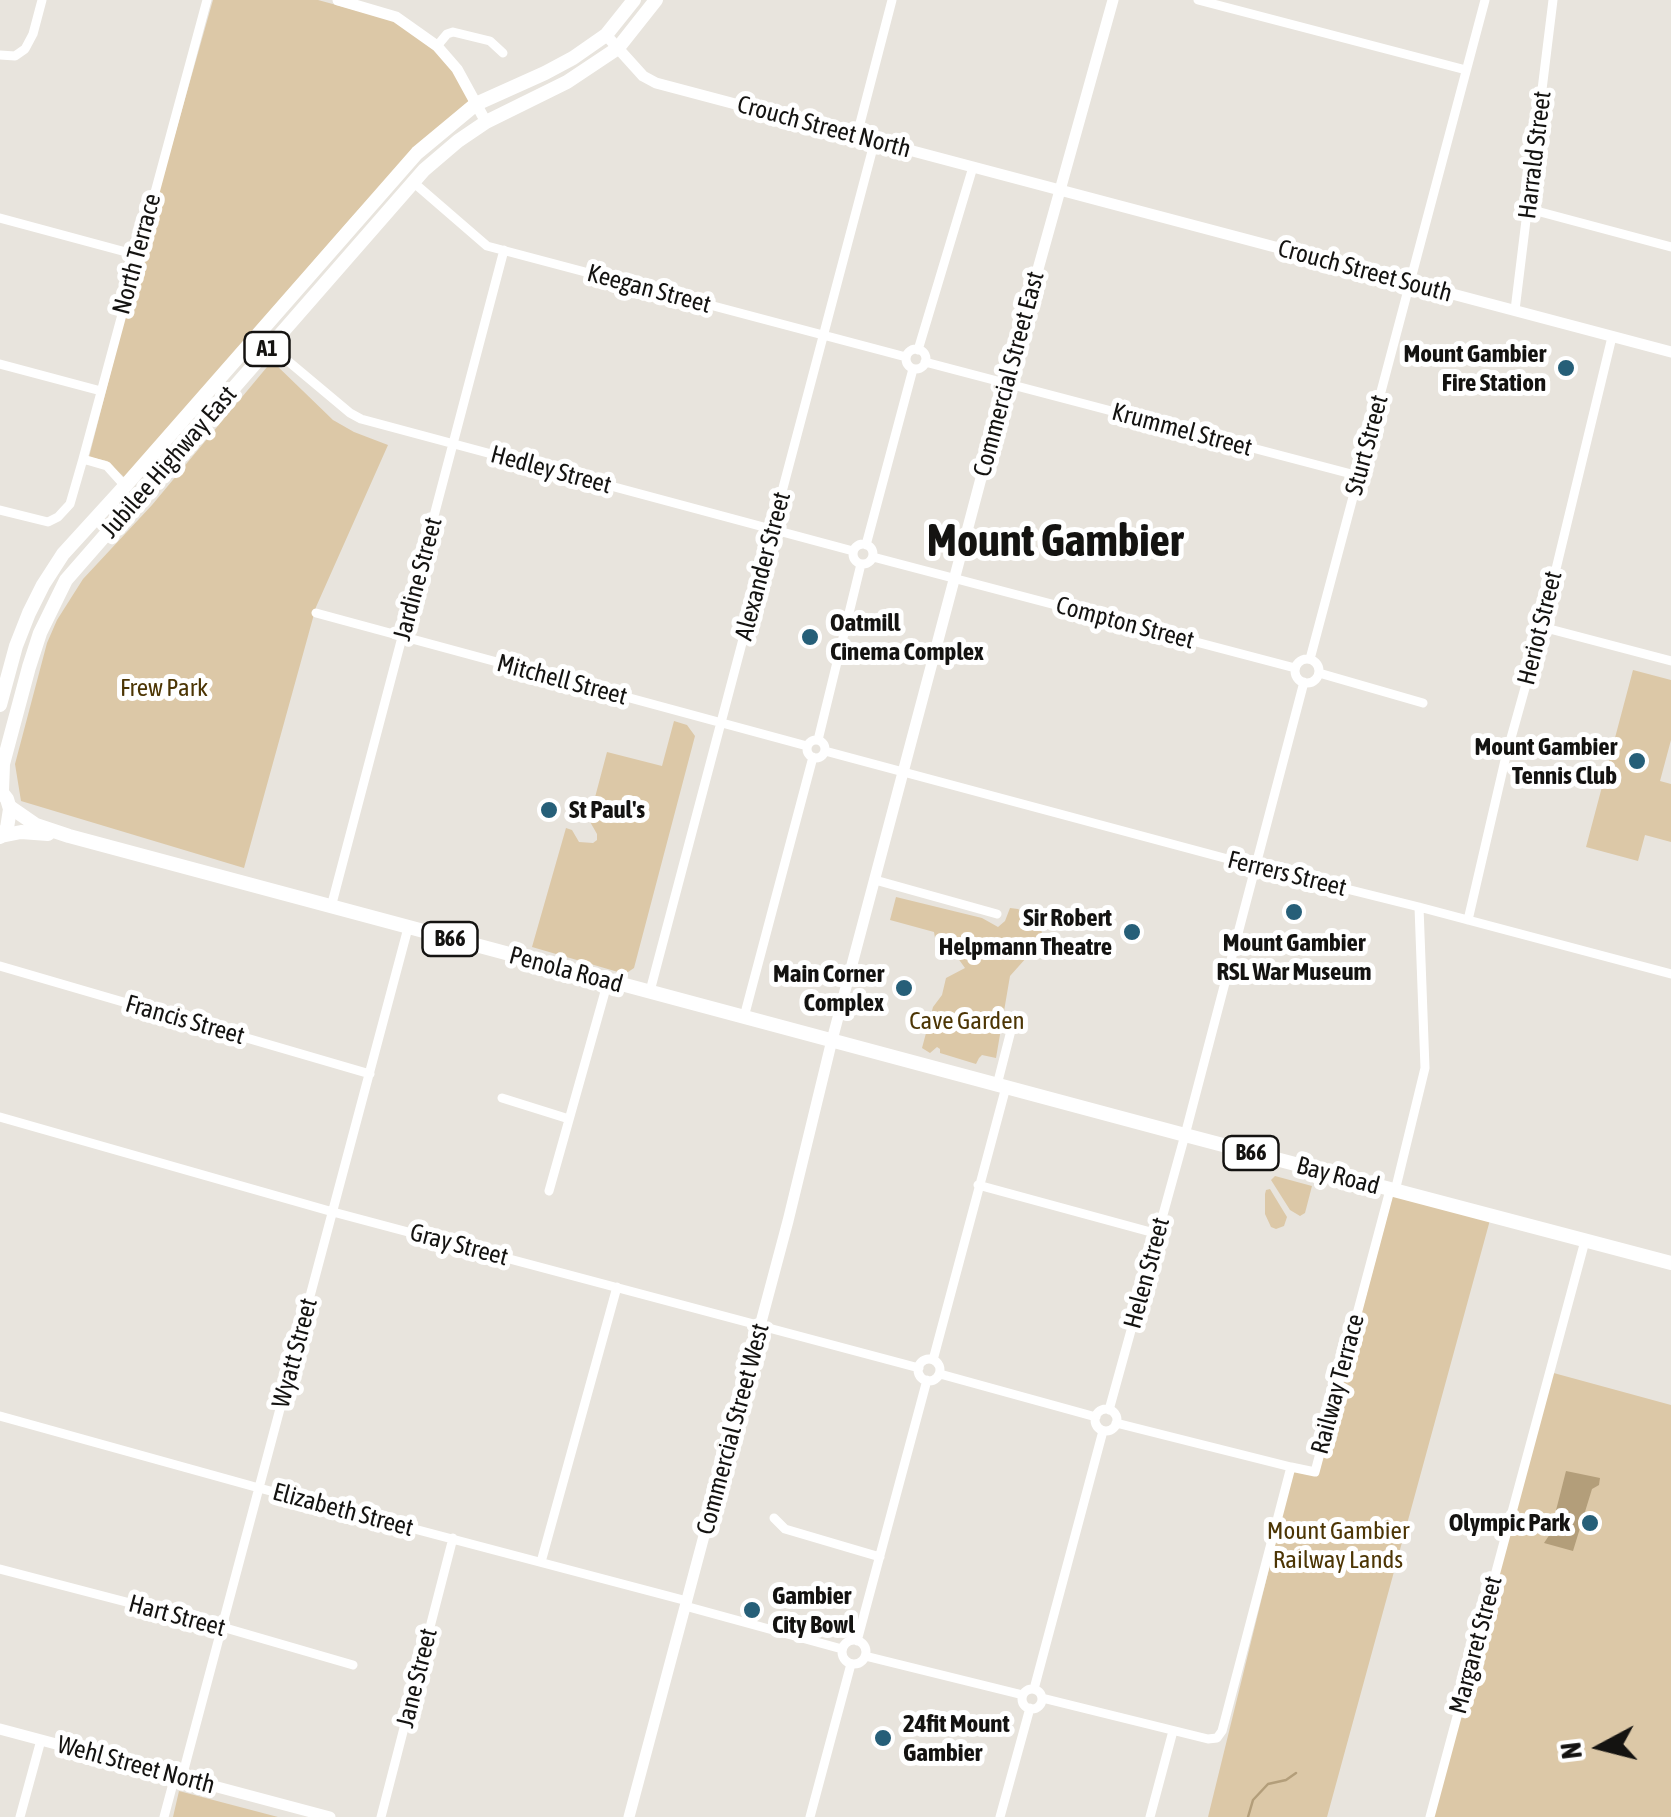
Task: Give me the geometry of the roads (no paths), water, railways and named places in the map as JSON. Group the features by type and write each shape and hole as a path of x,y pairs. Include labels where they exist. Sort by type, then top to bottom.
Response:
{"main road":[{"name":"Jubilee Highway East","path":"0,705 29,613 62,554 417,153 476,104 544,74 606,35 634,0"},
{"name":"Jubilee Highway East","path":"1,790 2,764 40,633 66,580 414,182 458,141 486,122 567,82 618,48 656,0"},
{"path":"184,418 196,430"},
{"path":"62,554 78,566"},
{"name":"A1","path":"1,790 10,807"},
{"path":"1,836 10,819 10,807"},
{"name":"Penola Road","path":"10,807 36,825 69,836 832,1040"},
{"name":"Penola Road","path":"1,836 22,832 69,836"},
{"name":"Bay Road","path":"832,1040 1671,1262"}],"street":[{"path":"0,54 15,56 25,49 42,0"},
{"name":"North Terrace","path":"0,510 48,522 70,504 207,0"},
{"path":"338,0 385,7 437,46 457,69 486,122"},
{"path":"857,136 892,0"},
{"name":"Commercial Street East","path":"832,1040 1112,0"},
{"path":"1198,0 1466,70"},
{"name":"Sturt Street","path":"1310,658 1485,0"},
{"name":"Harrald Street","path":"1515,310 1553,0"},
{"path":"437,46 453,32 490,42 502,53"},
{"name":"Crouch Street North","path":"606,35 644,76 656,83 1060,190"},
{"name":"Alexander Street","path":"650,992 875,140"},
{"path":"918,350 973,167"},
{"name":"Keegan Street","path":"414,182 487,246 906,357"},
{"name":"Crouch Street South","path":"1060,190 1671,352"},
{"path":"1529,209 1671,247"},
{"path":"0,218 137,255"},
{"name":"Jardine Street","path":"331,907 504,250"},
{"name":"Heriot Street","path":"1468,920 1612,337"},
{"name":"Hedley Street","path":"270,346 361,419 853,551"},
{"path":"911,350 918,350 925,362 922,368 912,369 906,357 911,350"},
{"path":"925,362 1006,384"},
{"path":"0,364 100,391"},
{"path":"866,545 912,369"},
{"name":"Krummel Street","path":"1006,384 1359,476"},
{"path":"83,458 107,466 125,486"},
{"path":"866,545 873,556 867,564 861,564 853,551 866,545"},
{"path":"873,556 955,578"},
{"path":"818,740 861,564"},
{"name":"Compton Street","path":"955,578 1295,668"},
{"name":"Mitchell Street","path":"316,613 808,746"},
{"path":"1542,627 1670,657"},
{"path":"1310,658 1318,666 1319,674 1315,680 1304,682 1295,668 1302,659 1310,658"},
{"path":"1319,674 1423,703"},
{"path":"1185,1135 1304,682"},
{"path":"812,740 818,740 825,751 822,756 813,757 808,746 812,740"},
{"path":"825,751 904,771"},
{"path":"744,1017 813,757"},
{"name":"Ferrers Street","path":"904,771 1671,974"},
{"path":"875,880 998,914"},
{"path":"1393,1190 1425,1068 1419,907"},
{"name":"Wyatt Street","path":"164,1817 222,1628 408,928"},
{"name":"Francis Street","path":"0,966 370,1074"},
{"path":"549,1190 608,981"},
{"path":"932,1360 1002,1086 1015,1015"},
{"name":"Commercial Street West","path":"628,1817 788,1221 832,1040"},
{"path":"502,1098 569,1119"},
{"name":"Gray Street","path":"0,1117 333,1212 919,1368"},
{"name":"Helen Street","path":"1109,1410 1185,1135"},
{"path":"978,1185 1158,1234"},
{"name":"Railway Terrace","path":"1173,1730 1208,1739 1216,1738 1222,1730 1291,1467 1314,1472 1393,1190"},
{"name":"Margaret Street","path":"1430,1817 1585,1241"},
{"path":"542,1562 617,1287"},
{"path":"932,1360 938,1364 940,1374 927,1380 921,1377 919,1368 922,1362 932,1360"},
{"path":"940,1374 1096,1417"},
{"path":"857,1641 927,1380"},
{"path":"1096,1417 1102,1410 1116,1416 1113,1428 1103,1431"},
{"name":"Elizabeth Street","path":"0,1416 542,1562 842,1650"},
{"path":"1096,1417 1103,1431"},
{"path":"1116,1422 1291,1467"},
{"path":"1034,1689 1103,1431"},
{"path":"774,1518 784,1529 880,1557"},
{"name":"Jane Street","path":"382,1817 454,1538"},
{"name":"Hart Street","path":"0,1569 353,1665"},
{"path":"850,1641 857,1641 865,1648 865,1656 858,1664 851,1664 842,1650 850,1641"},
{"path":"865,1656 1024,1695"},
{"path":"810,1817 851,1664"},
{"path":"1034,1689 1042,1698 1038,1706 1030,1708 1023,1702 1024,1695 1034,1689"},
{"path":"1042,1698 1173,1730 1150,1817"},
{"path":"1000,1817 1030,1708"},
{"name":"Wehl Street North","path":"0,1729 330,1817"},
{"path":"20,1817 40,1740"}],"waterway":[{"path":"1248,1817 1253,1800 1268,1784 1296,1773"}],"place":[{"name":"Mount Gambier Fire Station","path":"1566,368"},
{"name":"Oatmill Cinema Complex","path":"810,637"},
{"name":"Mount Gambier Tennis Club","path":"1637,761"},
{"name":"St Paul's","path":"549,810"},
{"name":"Mount Gambier RSL War Museum","path":"1294,912"},
{"name":"Sir Robert Helpmann Theatre","path":"1132,932"},
{"name":"Main Corner Complex","path":"904,988"},
{"name":"Olympic Park","path":"1590,1523"},
{"name":"Gambier City Bowl","path":"752,1610"},
{"name":"24fit Mount Gambier","path":"883,1738"}],"district":[{"name":"Mount Gambier","path":"1055,542"}],"park label":[{"name":"Frew Park","path":"164,688"},
{"name":"Cave Garden","path":"967,1021"},
{"name":"Mount Gambier Railway Lands","path":"1338,1546"}]}
